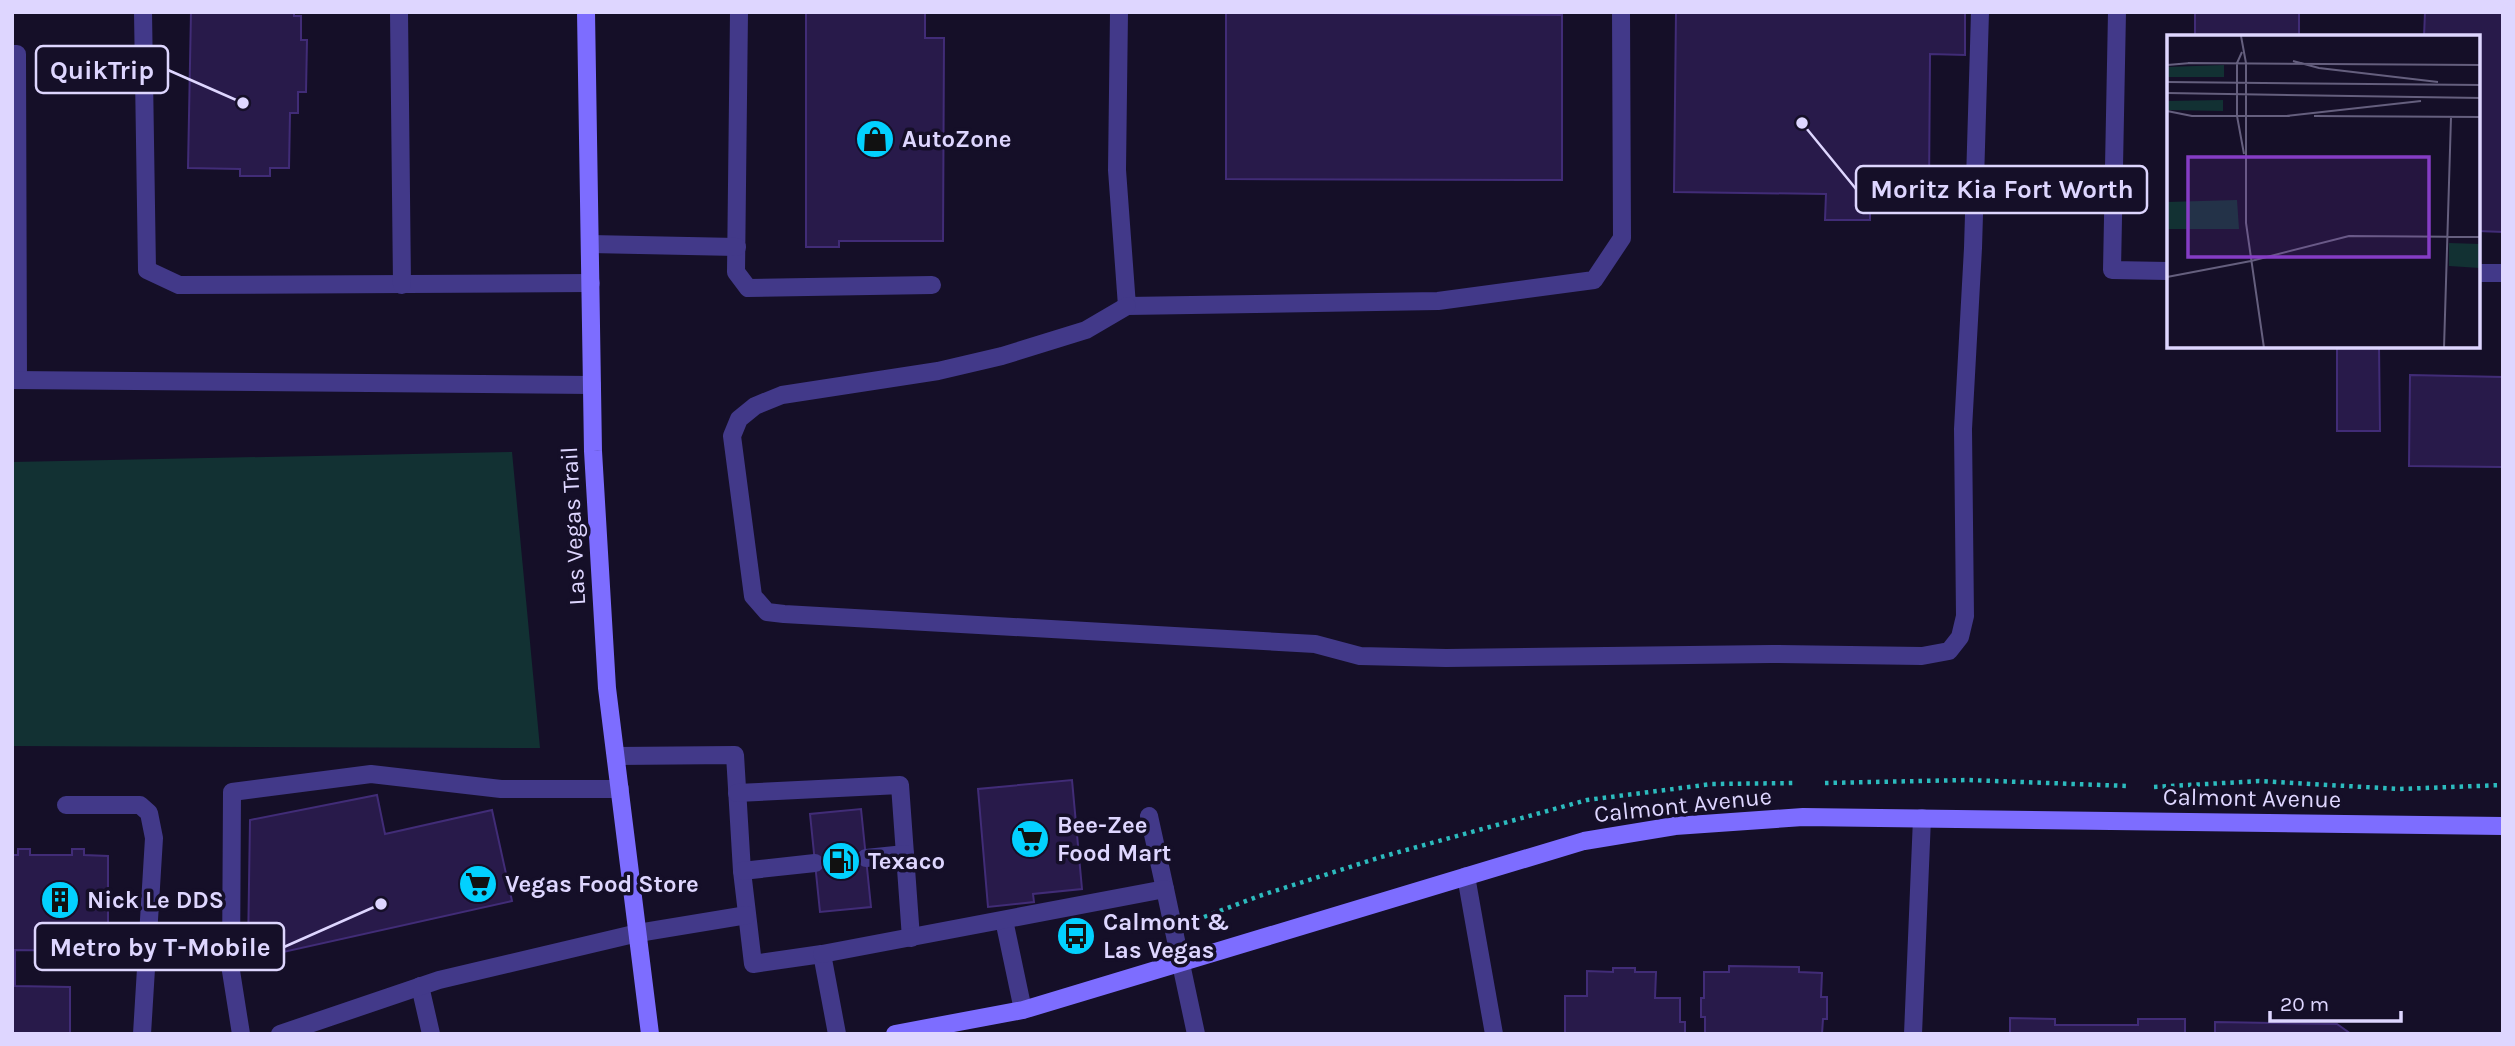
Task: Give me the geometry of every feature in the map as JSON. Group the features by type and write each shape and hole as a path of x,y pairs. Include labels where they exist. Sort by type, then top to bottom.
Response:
{"main road":[{"name":"Las Vegas Trail","path":"586,12 593,451 607,688 650,1034"},
{"name":"Calmont Avenue","path":"895,1034 1023,1010 1584,841 1675,826 1803,817 2503,826"}],"lane":[{"path":"143,12 148,270 179,285 591,283"},
{"path":"400,12 402,285"},
{"path":"739,12 736,272 748,288 932,285"},
{"path":"1119,12 1117,170 1127,306"},
{"path":"1621,12 1622,238 1594,280 1438,301 1127,306 1086,330 1002,356 938,371 782,395 755,406 738,419 732,436 753,596 767,612 784,614 1315,644 1360,656 1446,658 1772,653 1922,656 1949,651 1960,637 1965,616 1963,429 1973,248 1980,12"},
{"path":"2117,12 2112,270 2167,271"},
{"path":"12,54 17,54 15,379 592,385"},
{"path":"590,244 737,247"},
{"path":"2480,272 2503,273"},
{"path":"616,756 736,755 742,871 752,964 911,939 1165,888"},
{"path":"241,1034 231,971 232,792 371,774 501,789 620,789"},
{"path":"737,793 901,785 911,939"},
{"path":"66,805 139,805 149,813 154,838 142,1034"},
{"path":"1149,816 1196,1034"},
{"path":"1913,1034 1922,818"},
{"path":"866,858 905,854"},
{"path":"742,871 815,863"},
{"path":"1466,876 1494,1034"},
{"path":"280,1034 420,986 638,933 747,915"},
{"path":"1004,920 1023,1010"},
{"path":"822,954 837,1034"},
{"path":"420,986 431,1034"}],"green space":[{"path":"512,452 540,748 12,746 12,462"}],"building":[{"path":"191,12 294,12 294,16 301,16 301,40 307,40 306,92 298,92 298,113 290,113 289,168 270,168 270,176 240,176 240,169 188,168"},
{"name":"AutoZone","path":"806,12 925,12 925,38 944,38 943,241 839,241 839,247 806,247"},
{"path":"1226,12 1562,15 1562,180 1226,179"},
{"path":"1676,12 1965,12 1965,55 1930,54 1929,191 1870,191 1870,220 1825,220 1826,194 1674,192"},
{"path":"2195,12 2299,12 2299,35 2195,35"},
{"path":"2425,12 2503,12 2503,232 2480,231 2480,35 2424,35"},
{"path":"2337,348 2379,348 2380,431 2337,431"},
{"path":"2410,375 2503,377 2503,467 2409,466"},
{"name":"Bee-Zee Food Mart","path":"1072,780 1082,889 1033,894 1034,902 988,907 978,789"},
{"path":"377,795 385,834 492,810 512,901 252,959 250,947 248,949 250,820"},
{"name":"Texaco","path":"861,809 871,907 820,912 810,814"},
{"name":"Nick Le DDS","path":"18,849 30,849 30,855 72,855 72,849 84,849 84,855 108,856 108,944 96,944 96,951 15,950 15,986 70,987 70,1034 12,1034 12,855 18,855"},
{"path":"1729,966 1799,967 1799,972 1822,973 1821,997 1827,997 1827,1019 1823,1019 1822,1034 1705,1034 1705,1017 1701,1017 1704,972 1729,972"},
{"path":"1613,968 1656,972 1655,998 1680,998 1680,1022 1685,1022 1685,1034 1565,1034 1565,996 1587,996 1587,971 1613,972"},
{"path":"2010,1018 2055,1019 2055,1025 2138,1025 2138,1019 2185,1019 2185,1034 2010,1034"},
{"path":"2215,1022 2337,1024 2351,1034 2215,1034"}],"place":[{"name":"QuikTrip","path":"243,103"},
{"name":"Moritz Kia Fort Worth","path":"1802,123"},
{"name":"AutoZone","path":"875,139"},
{"name":"Bee-Zee Food Mart","path":"1030,839"},
{"name":"Texaco","path":"841,861"},
{"name":"Vegas Food Store","path":"478,884"},
{"name":"Nick Le DDS","path":"60,900"},
{"name":"Metro by T-Mobile","path":"381,904"},
{"name":"Calmont & Las Vegas","path":"1076,936"}]}
